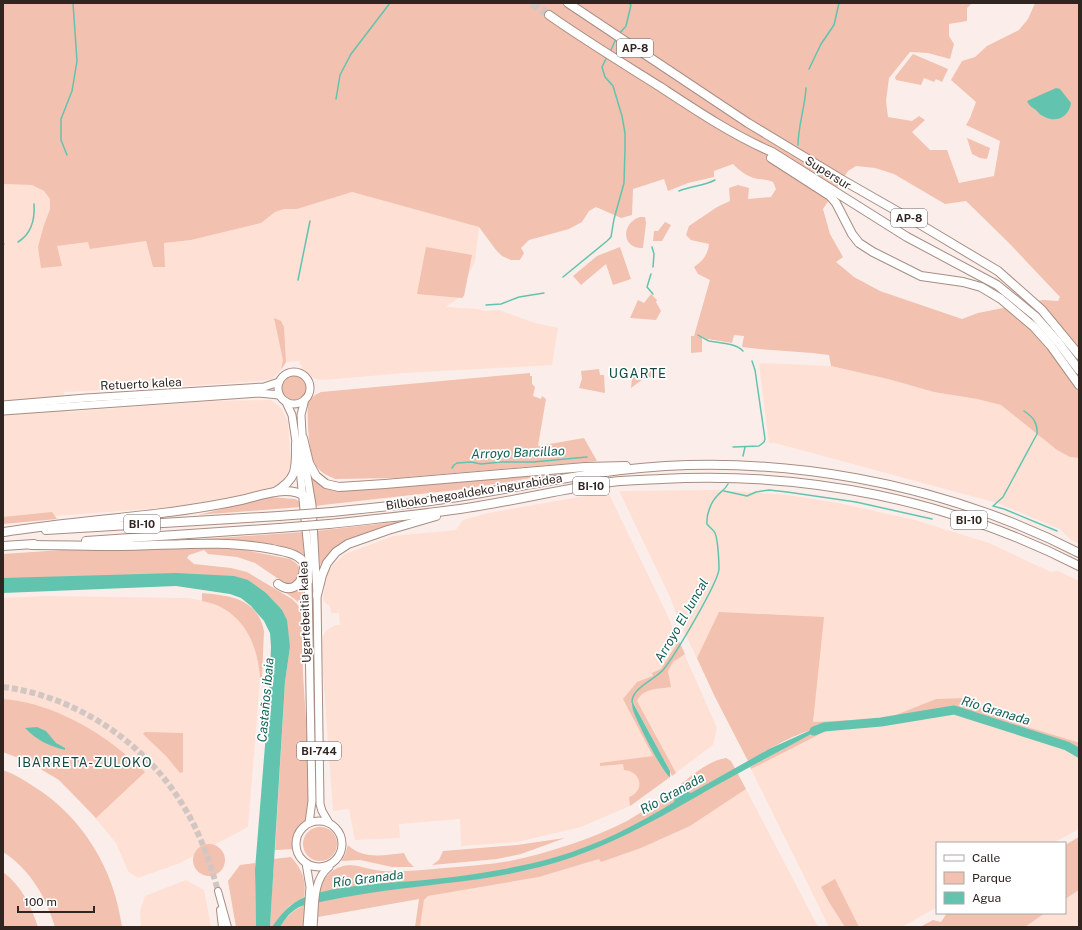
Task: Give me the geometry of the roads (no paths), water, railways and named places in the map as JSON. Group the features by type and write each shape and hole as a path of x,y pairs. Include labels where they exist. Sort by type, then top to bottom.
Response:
{"highway":[{"name":"Supersur","path":"568,3 748,123 998,271 1042,310 1079,355"},
{"name":"AP-8","path":"549,15 573,32 676,97 755,144 769,156 831,193 852,234 859,243 872,252 921,276 963,282 981,287 1001,299 1034,327 1051,346 1079,385"},
{"name":"Supersur","path":"831,193 906,237 997,285 1035,316 1058,342 1079,370"},
{"path":"303,438 309,463 316,476 326,484 339,487 585,467 618,465 663,467"},
{"path":"273,493 284,486 292,478 295,466 296,444"},
{"name":"Bilboko hegoaldeko ingurabidea","path":"4,532 332,512 449,498 623,470 663,467 722,466 772,468 825,474 874,482 931,496 989,514 1079,553"},
{"name":"Bilboko hegoaldeko ingurabidea","path":"3,546 329,524 460,509 580,487 631,480 722,477 792,481 854,490 934,508 998,530 1037,546 1079,566"},
{"path":"4,532 64,523 206,507 273,493 286,492 302,495 308,500 312,518"},
{"path":"317,595 327,563 336,552 348,544 388,530 460,509"},
{"path":"31,545 116,546 237,544 259,546 290,553 298,557 307,569 308,581"},
{"path":"278,584 286,588 292,588 297,585 301,581 304,563"}],"main road":[{"path":"289,372 302,374 307,379 309,384 309,394 305,399 298,403 286,402 279,395 279,382 285,374 289,372"},
{"name":"Retuerto kalea","path":"3,405 86,398 264,387 279,382"},
{"name":"Retuerto kalea","path":"3,411 259,393 279,395"},
{"name":"Ugartebeitia kalea","path":"305,399 301,415 303,438 302,451 311,494 317,595 320,804 329,823"},
{"name":"Ugartebeitia kalea","path":"286,402 292,415 300,469 309,560 308,581 312,795 309,823"},
{"path":"309,823 319,821 329,823"},
{"name":"BI-744","path":"309,823 300,832 296,845 299,856 306,864 314,888 313,927"},
{"name":"BI-744","path":"307,927 314,888 323,871 338,859 342,850 342,840 338,830 329,823"},
{"path":"306,864 321,868 333,864"},
{"path":"222,927 218,891 228,927"}],"water":[{"path":"1056,88 1060,89 1071,103 1068,112 1061,118 1053,119 1041,115 1027,101"},
{"path":"176,573 234,576 248,580 266,593 282,610 287,620 290,647 285,682 270,927 256,927 255,869 269,696 271,647 270,633 264,621 251,606 241,598 230,594 176,586 3,593 3,578"},
{"path":"632,701 670,771 670,777 662,767 644,735 635,716"},
{"path":"37,727 46,731 56,743 65,748 65,750 43,742 25,728"},
{"path":"824,727 645,825 611,842 580,854 524,871 495,877 402,888 310,904 299,907 293,911 280,927 272,927 282,913 295,902 318,893 358,886 467,875 521,866 587,847 646,819 674,802 677,788 691,793 769,749 811,730"}],"waterway":[{"path":"67,155 61,140 61,119 72,91 77,61 73,3"},
{"path":"336,99 340,75 351,54 390,3"},
{"path":"619,34 626,26 631,5 629,3"},
{"name":"Arroyo Barcillao","path":"809,69 821,44 834,25 839,3"},
{"path":"610,52 616,39"},
{"path":"563,277 611,237 614,219 624,183 625,133 622,116 613,86 605,77 602,67 607,57"},
{"name":"Arroyo Barcillao","path":"798,145 806,88"},
{"name":"Arroyo Barcillao","path":"679,191 715,180"},
{"path":"18,242 26,235 31,226 34,215 34,204"},
{"path":"298,280 310,221"},
{"name":"Arroyo Barcillao","path":"652,247 654,254 653,267"},
{"name":"Arroyo Barcillao","path":"651,274 647,287 653,294"},
{"path":"486,305 501,304 519,297 544,293"},
{"name":"Arroyo Barcillao","path":"698,335 709,341 736,346 743,351"},
{"name":"Arroyo Barcillao","path":"733,447 759,446 765,439 755,370 752,361"},
{"path":"1024,411 1034,421 1037,427 1037,434 1003,497 993,506 1004,509 1057,531"},
{"path":"743,456 745,447"},
{"name":"Arroyo Barcillao","path":"452,468 457,463 471,462 481,464 501,462 533,462 587,457"},
{"name":"Arroyo El Juncal","path":"632,702 633,697 639,688 659,674 669,663 695,620 717,577 719,569 717,540 714,532 707,524 707,517 709,509 718,494 728,484"},
{"path":"724,491 747,496 756,492 769,490 787,492 856,502 932,519"},
{"name":"Río Granada","path":"814,731 824,727 881,722 954,710 1067,746 1079,753"}],"tunnel":[{"path":"532,3 549,15"},
{"path":"3,687 30,692 57,701 82,712 107,726 129,743 150,763 168,784 184,807 204,848 218,891"}],"district":[{"name":"UGARTE","path":"638,373"},
{"name":"IBARRETA-ZULOKO","path":"85,762"}],"water label":[{"name":"Castaños ibaia","path":"265,700"}]}
